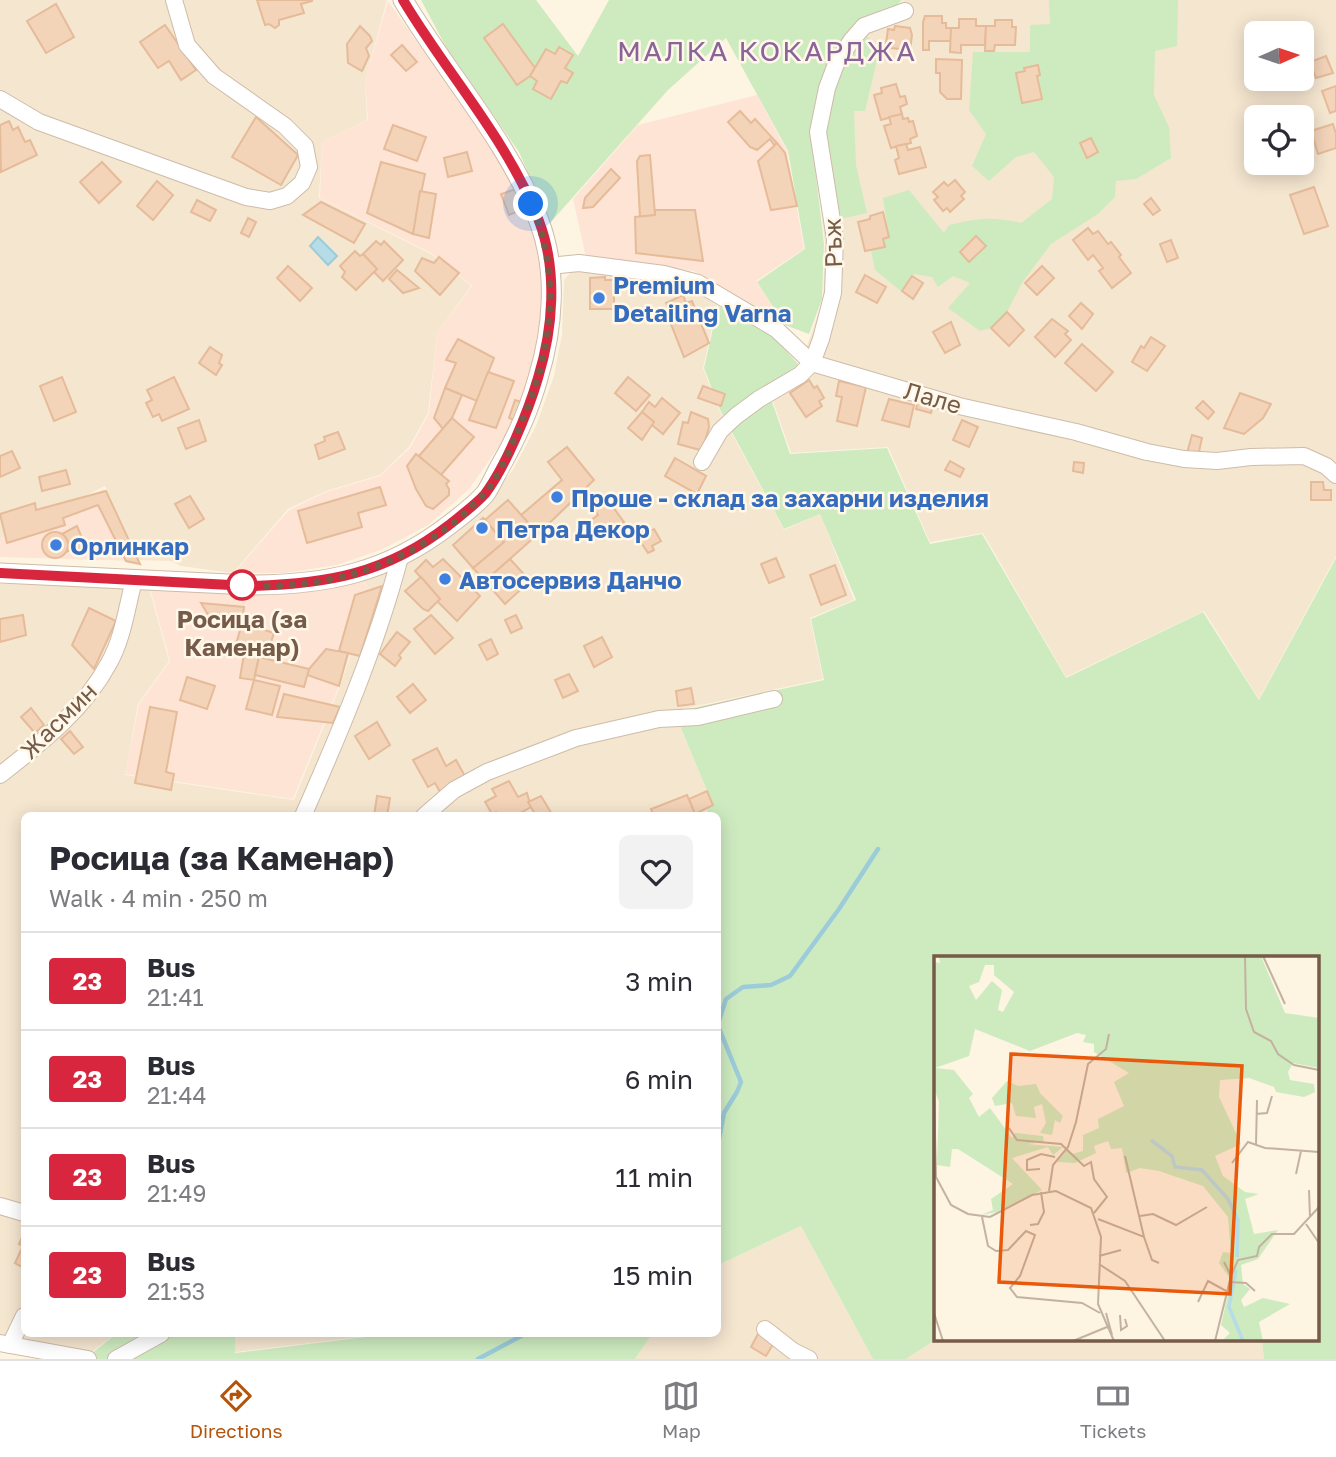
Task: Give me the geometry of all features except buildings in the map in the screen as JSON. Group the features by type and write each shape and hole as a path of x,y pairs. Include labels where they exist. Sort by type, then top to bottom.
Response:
{"street":[{"path":"0,99 39,122 246,197 270,201 287,196 302,183 309,167 305,146 285,126 214,76 187,45 174,0"},
{"path":"0,573 250,586 290,585 346,577 400,557 432,538 484,494 531,403 544,357 551,307 549,266 539,222 516,170 403,0"},
{"name":"Ръж","path":"812,363 833,293 835,239 818,132 827,88 836,64 864,26 905,11"},
{"name":"Лале","path":"549,266 579,263 664,274 698,283 776,329 812,363 959,406 1184,459 1217,461 1304,456 1326,466 1336,475"},
{"path":"702,462 720,431 736,416 758,399 800,374 812,363"},
{"path":"305,812 350,703 391,591 400,557"},
{"name":"Жасмин","path":"0,775 43,741 82,703 110,663 120,636 134,580"},
{"path":"431,812 454,790 487,772 576,738 659,719 698,718 775,699"},
{"path":"0,1206 21,1212"},
{"path":"21,1320 5,1344 88,1359"},
{"path":"765,1329 793,1351 809,1359"},
{"path":"116,1359 156,1337"}],"shaded area":[{"path":"0,0 387,0 365,81 367,120 322,142 319,198 431,254 471,286 437,333 428,413 409,447 380,475 326,491 288,509 233,573 181,566 170,561 139,560 105,486 0,539"},
{"path":"904,0 1336,0 1336,556 1259,699 1204,611 1066,677 983,533 930,542 888,447 791,453 768,387 800,366 823,300 825,243 812,134 830,60"},
{"path":"388,1 477,127 516,189 535,236 543,282 541,337 527,387 502,442 469,489 428,525 383,549 337,565 285,573 234,573 289,510 326,492 380,476 410,448 429,413 437,333 472,286 431,253 320,198 322,142 368,120 365,81"},
{"path":"757,95 787,151 804,249 756,281 784,324 694,271 586,257 573,199 638,125"},
{"path":"584,269 657,279 690,287 717,305 703,368 719,410 784,530 820,514 854,600 810,618 823,679 673,711 708,793 706,812 21,812 21,1337 111,1337 83,1359 0,1347 0,584 149,588 169,661 138,704 125,775 294,800 340,686 373,591 361,580 480,507 513,470 536,426 554,376 562,335 564,280 571,272"},
{"path":"104,489 136,561 0,557 0,539"},
{"path":"360,580 373,591 339,686 293,799 125,774 139,704 170,661 150,588"},
{"path":"801,1226 873,1359 635,1359 650,1337 721,1337 721,1264"},
{"path":"237,1337 359,1337 235,1352"},
{"path":"934,1341 1262,1342 1264,1359 906,1359"}],"green space":[{"path":"421,0 536,0 578,56 609,0 902,0 887,15 859,19 830,60 811,134 824,244 822,299 809,334 785,325 757,282 805,249 788,151 726,38 668,90 550,223 519,152 446,47"},
{"path":"1049,0 1178,0 1177,46 1155,51 1154,95 1169,127 1171,158 1136,179 1116,181 1115,197 1098,214 1051,244 1022,283 1007,312 991,328 980,331 948,308 970,283 953,276 938,287 932,277 914,274 902,292 875,270 871,250 884,247 883,239 889,237 883,198 909,190 944,233 949,225 977,219 1002,219 1021,223 1052,199 1054,177 1034,152 1016,157 989,181 972,166 986,134 969,110 973,52 1030,52 1030,25 1050,24"},
{"path":"860,31 873,41 879,52 865,111 854,111 856,165 867,213 832,221 818,132 827,88"},
{"path":"718,306 768,331 799,365 767,387 790,454 887,448 930,544 982,534 1066,678 1203,612 1259,700 1336,558 1336,1359 1264,1359 1262,1342 1318,1342 1318,956 934,956 934,1341 906,1359 873,1359 801,1226 721,1264 721,812 707,812 708,793 674,712 824,680 811,619 856,600 820,514 784,529 720,410 704,368"},
{"path":"112,1337 236,1337 235,1353 366,1337 650,1337 635,1359 85,1359"}],"water":[{"path":"318,237 337,256 328,265 310,246"}],"waterway":[{"path":"721,1015 726,999 743,987 771,985 790,976 839,909 878,849"},
{"path":"721,1033 741,1082 724,1113 721,1128"},
{"path":"478,1359 519,1337"}],"bus line":[{"name":"23","path":"0,573 250,586 290,585 346,577 400,557 432,538 484,494 531,403 544,357 551,307 549,266 544,236 516,170 403,0"}],"place":[{"name":"Premium Detailing Varna","path":"599,298"},
{"name":"Проше - склад за захарни изделия","path":"557,497"},
{"name":"Петра Декор","path":"482,528"},
{"name":"Орлинкар","path":"56,545"},
{"name":"Автосервиз Данчо","path":"445,579"},
{"name":"Росица (за Каменар)","path":"242,585"}],"district":[{"name":"МАЛКА КОКАРДЖА","path":"767,50"}],"route":[{"path":"242,585 290,585 346,577 400,557 432,538 484,494 531,403 544,357 551,307 549,266 544,236 531,204"}]}
